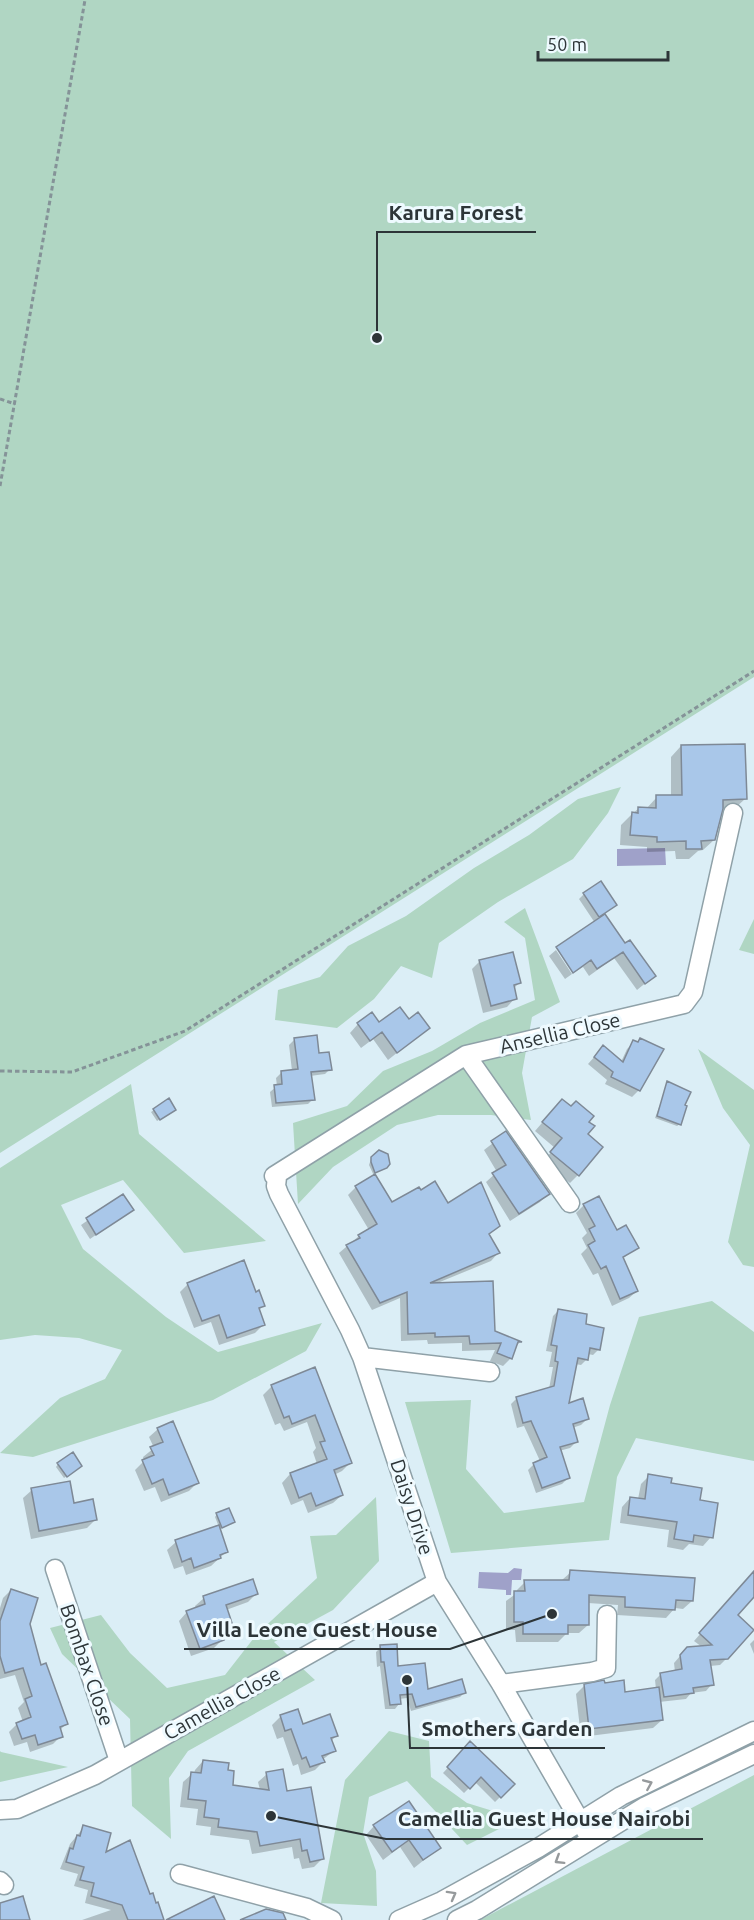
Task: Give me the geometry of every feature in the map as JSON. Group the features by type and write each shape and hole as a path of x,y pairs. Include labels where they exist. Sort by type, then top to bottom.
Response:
{"street":[{"name":"Ansellia Close","path":"277,1177 274,1176 466,1055 684,1004 693,992 733,813"},
{"path":"466,1055 570,1203"},
{"name":"Daisy Drive","path":"277,1177 276,1186 279,1194 350,1330 362,1358 437,1582 501,1684 591,1840"},
{"path":"362,1358 490,1372"},
{"name":"Bombax Close","path":"55,1569 119,1761"},
{"name":"Camellia Close","path":"0,1810 17,1809 95,1775 437,1582"},
{"path":"501,1684 606,1668 608,1615"},
{"path":"399,1920 442,1901 580,1823 621,1796 754,1731"},
{"path":"457,1920 646,1806 754,1754"},
{"path":"180,1874 307,1908 332,1920"}],"path":[{"path":"0,486 85,0"},
{"path":"0,399 15,404"},
{"path":"0,1071 72,1072 185,1031 754,672"}],"green space":[{"path":"0,0 754,0 754,677 0,1153"},
{"path":"621,787 608,813 573,859 498,902 439,943 432,978 401,966 374,999 337,1028 275,1020 278,990 320,977 348,946 406,916 474,868 529,835 578,799"},
{"path":"525,908 560,1002 532,1017 522,1073 531,1120 491,1115 438,1115 397,1125 333,1167 298,1204 293,1123 347,1106 383,1071 432,1051 480,1023 535,1000 525,938 504,922"},
{"path":"754,919 754,954 739,950"},
{"path":"698,1049 754,1090 754,1267 743,1265 728,1242 750,1145 723,1108"},
{"path":"131,1084 139,1134 266,1241 184,1253 123,1180 61,1205 83,1249 166,1317 218,1352 322,1323 306,1351 213,1400 33,1457 0,1453 60,1398 105,1379 122,1350 79,1338 35,1335 0,1340 0,1168"},
{"path":"712,1301 754,1332 754,1461 636,1438 617,1477 609,1540 451,1553 405,1402 471,1400 466,1469 504,1513 584,1502 610,1405 639,1317"},
{"path":"376,1497 379,1561 333,1610 274,1642 315,1680 188,1751 169,1778 171,1839 132,1806 130,1719 62,1654 50,1628 101,1615 130,1653 167,1688 225,1675 257,1634 317,1578 310,1536 336,1535"},
{"path":"389,1731 429,1741 431,1777 467,1803 519,1819 467,1845 407,1781 369,1797 363,1833 376,1871 377,1906 321,1903 345,1780"},
{"path":"1,1752 68,1767 0,1782"},
{"path":"754,1775 754,1920 480,1920"}],"water":[{"path":"665,848 666,865 617,866 617,849"},
{"path":"514,1568 522,1569 521,1580 512,1580 511,1595 506,1595 506,1590 478,1588 479,1572 508,1573"}],"building":[{"path":"745,744 747,799 723,800 715,840 701,841 702,849 686,849 686,841 657,842 657,837 630,835 632,812 638,813 638,807 656,808 656,795 682,795 681,745"},
{"path":"601,881 617,905 599,917 583,893"},
{"path":"605,914 625,943 630,940 656,976 645,984 623,952 597,969 591,960 573,973 556,947"},
{"path":"513,952 521,983 514,985 517,999 491,1006 479,960"},
{"path":"400,1007 409,1019 418,1012 430,1028 397,1053 382,1032 370,1041 357,1023 372,1012 379,1022"},
{"path":"317,1035 319,1053 329,1052 332,1070 311,1072 315,1100 276,1103 274,1085 282,1084 281,1071 298,1069 294,1038"},
{"path":"640,1038 664,1049 640,1091 611,1077 613,1072 594,1057 603,1045 623,1062 633,1040 638,1042"},
{"path":"667,1081 691,1092 685,1105 687,1106 681,1125 657,1116"},
{"path":"169,1098 176,1110 160,1120 153,1109"},
{"path":"562,1099 571,1106 576,1101 594,1116 589,1122 595,1126 588,1134 603,1147 579,1176 550,1152 562,1138 542,1122"},
{"path":"506,1131 550,1194 519,1214 492,1173 506,1165 491,1141"},
{"path":"379,1150 388,1154 390,1164 387,1168 375,1173 371,1157"},
{"path":"375,1174 392,1202 419,1187 421,1190 435,1181 448,1203 481,1182 500,1226 489,1234 500,1253 430,1283 493,1281 495,1331 522,1342 518,1342 512,1359 497,1353 501,1343 470,1344 469,1336 435,1337 435,1333 408,1334 407,1292 380,1303 346,1245 360,1238 358,1235 377,1224 355,1186"},
{"path":"123,1194 134,1210 96,1235 86,1218"},
{"path":"599,1196 617,1230 626,1225 639,1248 623,1257 638,1291 620,1299 606,1266 601,1269 588,1245 595,1241 589,1229 595,1226 583,1204"},
{"path":"244,1260 256,1292 259,1290 265,1306 259,1308 265,1325 227,1338 219,1315 202,1321 187,1283"},
{"path":"558,1309 587,1314 586,1324 604,1328 600,1350 590,1348 588,1360 578,1358 569,1403 583,1398 589,1419 573,1424 578,1442 560,1447 570,1478 542,1488 533,1463 547,1457 531,1421 523,1423 516,1397 554,1386 558,1362 555,1361 557,1346 551,1345"},
{"path":"315,1367 352,1463 334,1470 343,1495 316,1506 311,1493 299,1498 290,1473 327,1459 320,1442 325,1441 315,1415 292,1424 289,1416 284,1418 271,1385"},
{"path":"173,1421 199,1483 169,1495 163,1479 152,1484 142,1460 154,1455 150,1447 163,1442 157,1428"},
{"path":"73,1452 82,1466 67,1477 57,1463"},
{"path":"648,1474 672,1478 671,1483 702,1488 700,1500 718,1503 713,1538 694,1535 693,1542 674,1539 677,1522 628,1515 630,1497 645,1499"},
{"path":"70,1481 74,1503 93,1499 97,1520 39,1531 31,1488"},
{"path":"229,1508 235,1522 222,1528 216,1513"},
{"path":"219,1525 228,1552 220,1555 221,1558 194,1568 191,1558 182,1562 175,1540"},
{"path":"570,1570 695,1578 693,1601 676,1600 675,1610 625,1607 625,1597 589,1595 589,1625 568,1625 568,1634 523,1634 523,1622 514,1622 514,1591 525,1591 524,1580 569,1580"},
{"path":"754,1571 754,1597 738,1615 754,1630 728,1659 710,1660 714,1685 693,1688 694,1693 664,1697 660,1673 682,1669 680,1655 687,1647 712,1645 699,1633"},
{"path":"253,1579 258,1594 226,1605 233,1626 220,1630 224,1640 200,1649 186,1611 205,1604 203,1596"},
{"path":"11,1589 38,1598 30,1624 41,1665 46,1663 68,1724 60,1727 63,1737 38,1745 35,1735 22,1739 16,1723 31,1717 25,1699 32,1696 23,1668 5,1673 0,1656 0,1621"},
{"path":"397,1644 398,1666 425,1663 428,1689 462,1679 466,1693 416,1707 412,1694 400,1695 401,1704 390,1705 384,1662 381,1662 380,1645"},
{"path":"604,1680 605,1683 624,1680 625,1692 659,1687 663,1720 589,1729 584,1684"},
{"path":"298,1709 303,1724 330,1714 338,1736 331,1738 336,1751 322,1756 325,1762 310,1767 306,1757 302,1759 291,1729 285,1731 280,1715"},
{"path":"470,1741 515,1784 501,1798 481,1777 470,1789 447,1767"},
{"path":"203,1760 229,1763 228,1770 234,1771 233,1785 269,1790 266,1772 283,1769 287,1791 311,1787 324,1859 310,1862 307,1850 302,1851 300,1839 260,1846 257,1832 218,1827 219,1819 204,1817 206,1801 188,1799 191,1772 201,1773"},
{"path":"409,1801 441,1848 423,1860 409,1840 392,1852 373,1825"},
{"path":"83,1825 111,1833 106,1852 130,1840 150,1894 153,1893 156,1903 158,1902 164,1920 128,1920 122,1905 91,1896 94,1883 80,1880 84,1867 66,1862 70,1848 73,1849"},
{"path":"23,1896 30,1920 0,1920 0,1903"},
{"path":"214,1896 225,1920 166,1920"},
{"path":"266,1909 283,1913 286,1920 240,1920"}],"place":[{"name":"Karura Forest","path":"377,338"},
{"name":"Villa Leone Guest House","path":"552,1614"},
{"name":"Smothers Garden","path":"407,1680"},
{"name":"Camellia Guest House Nairobi","path":"271,1816"}]}
